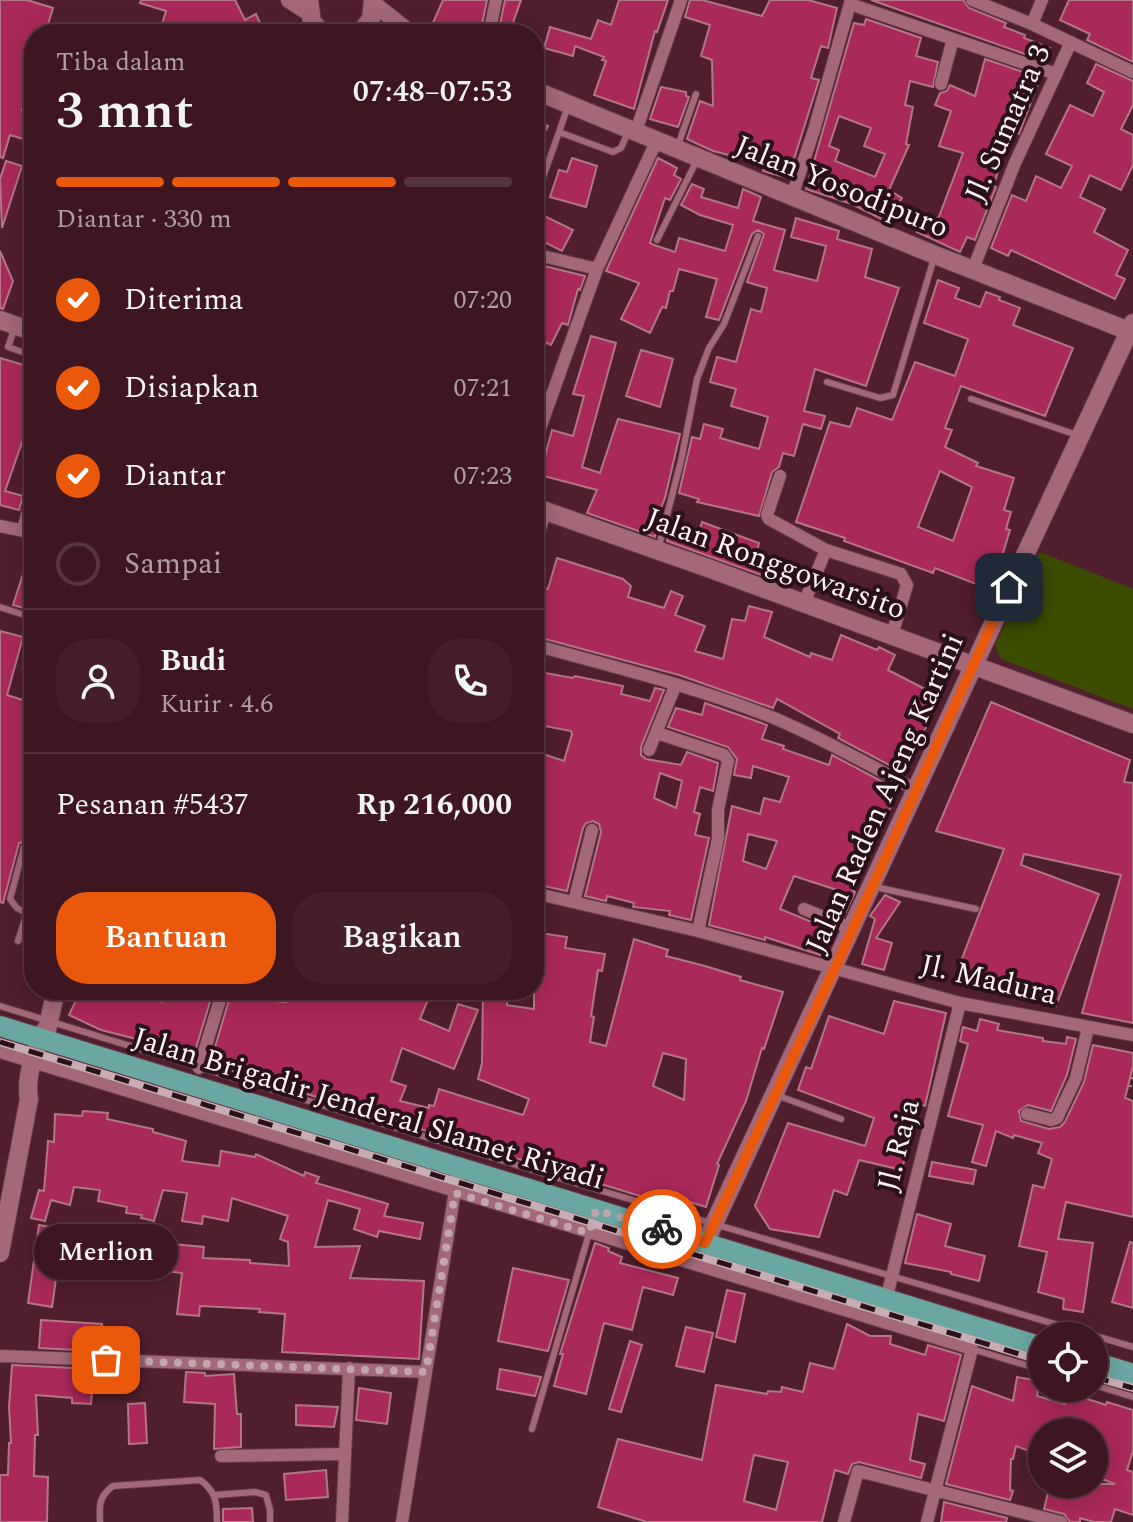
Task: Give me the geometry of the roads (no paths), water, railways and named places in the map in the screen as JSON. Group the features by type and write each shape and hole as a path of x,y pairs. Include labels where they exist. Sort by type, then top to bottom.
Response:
{"main road":[{"path":"368,24 373,2"},
{"name":"Jalan Yosodipuro","path":"544,94 935,255 1132,329"},
{"name":"Jalan Raden Ajeng Kartini","path":"705,1243 835,968 972,664 1132,329"},
{"name":"Jalan Ronggowarsito","path":"544,510 1133,724"},
{"path":"0,1253 29,1099 34,1092 39,1043 53,1000"},
{"name":"Jalan Brigadir Jenderal Slamet Riyadi","path":"0,1026 39,1043 196,1077 458,1174 594,1216 705,1243 976,1331 1028,1344"},
{"path":"1108,1366 1133,1374"}],"street":[{"path":"289,0 315,22"},
{"path":"491,24 496,0"},
{"path":"633,130 681,0"},
{"path":"972,0 1032,24 1133,72"},
{"path":"1032,24 1042,0"},
{"path":"373,2 400,24"},
{"path":"792,196 851,2 1056,74"},
{"path":"941,84 953,39"},
{"name":"Jl. Sumatra 3","path":"973,269 1015,163 1071,42"},
{"path":"544,417 597,269 657,140"},
{"path":"544,256 597,269"},
{"path":"780,476 767,515 769,519 826,550 901,574 906,580 892,635"},
{"path":"0,526 24,531"},
{"path":"804,603 826,550"},
{"path":"544,648 676,684 788,725 845,750 916,790"},
{"path":"649,750 676,684"},
{"path":"657,733 724,755 728,761 719,806 718,839 698,931"},
{"path":"574,902 592,830"},
{"name":"Jl. Madura","path":"544,895 698,931 960,1003 1133,1035"},
{"path":"804,909 852,929"},
{"path":"196,1077 220,1000"},
{"name":"Jl. Raja","path":"886,1300 960,1003"},
{"path":"1027,1114 1051,1120 1057,1118 1076,1078 1088,1028"},
{"path":"0,1052 39,1043 455,1193 972,1349 927,1522"},
{"path":"402,1522 458,1174"},
{"path":"781,1290 789,1269"},
{"path":"0,1356 426,1372"},
{"path":"342,1522 349,1368"},
{"path":"221,1456 345,1454"},
{"path":"844,1522 858,1471 1061,1522"}],"lane":[{"path":"677,148 696,94"},
{"path":"544,175 569,104"},
{"path":"559,132 613,152 621,148 633,130"},
{"path":"657,240 699,157"},
{"path":"658,550 681,461 697,379 709,348 724,324 758,236"},
{"path":"827,382 880,398 893,395 935,255"},
{"path":"8,323 8,347 24,353"},
{"path":"971,399 1080,436"},
{"path":"0,607 24,615"},
{"path":"24,847 10,899 24,912"},
{"path":"872,886 976,909"},
{"path":"18,941 24,920"},
{"path":"0,1006 39,1043"},
{"path":"196,1077 715,1223 1133,1347"},
{"path":"775,1095 841,1119"},
{"path":"532,1429 594,1216"},
{"path":"815,1286 976,1331 1028,1350"},
{"path":"976,1331 972,1349 1028,1366"},
{"path":"1108,1374 1133,1382"},
{"path":"1108,1389 1133,1397"},
{"path":"100,1522 99,1504 105,1491 113,1486 200,1480 215,1495 217,1522"},
{"path":"215,1495 255,1492 266,1495 270,1522"}],"railway":[{"path":"0,1042 1028,1357"},
{"path":"1108,1381 1133,1388"}],"place":[{"name":"Merlion","path":"106,1360"}]}
